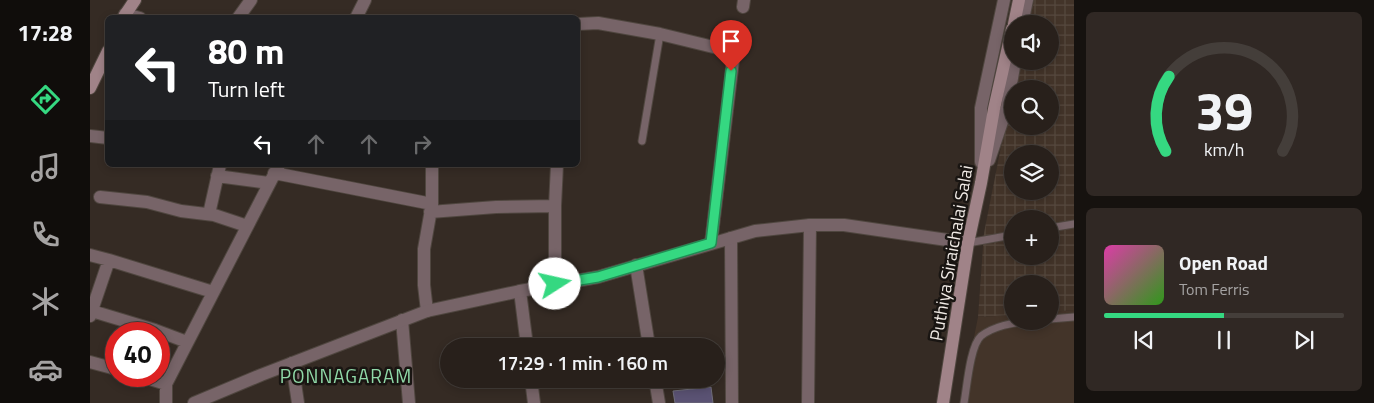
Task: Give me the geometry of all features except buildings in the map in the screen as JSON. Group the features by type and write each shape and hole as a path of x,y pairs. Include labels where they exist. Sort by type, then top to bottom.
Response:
{"main road":[{"path":"125,15 135,0"},
{"path":"1016,15 1019,0"},
{"path":"90,88 105,57"},
{"name":"Puthiya Siraichalai Salai","path":"943,403 968,243 1004,65"}],"street":[{"path":"240,15 251,0"},
{"path":"358,15 365,0"},
{"path":"981,183 981,108 1004,0"},
{"path":"1024,15 1027,0"},
{"path":"580,24 598,23 660,34 734,52 711,243"},
{"path":"981,183 1007,107 1013,70"},
{"path":"90,136 105,138"},
{"path":"427,311 424,284 424,249 431,208 432,167"},
{"path":"555,284 557,167"},
{"path":"209,214 219,168 274,174 431,208 555,206"},
{"path":"170,376 274,174"},
{"path":"100,197 148,202 180,210 209,214 247,226"},
{"path":"194,403 427,311 520,290 598,277 754,231 844,225 968,243"},
{"path":"808,403 810,226"},
{"path":"731,238 732,403"},
{"path":"90,255 213,292"},
{"path":"109,260 91,313 155,330 187,342"},
{"path":"636,265 649,338"},
{"path":"520,290 526,338"},
{"path":"402,320 409,403"},
{"path":"90,362 105,366"},
{"path":"292,363 298,403"},
{"path":"166,387 166,403"},
{"path":"532,388 534,403"},
{"path":"656,388 659,403"}],"lane":[{"path":"642,141 660,34"},
{"path":"1059,226 1074,224"},
{"path":"968,243 1004,236"},
{"path":"1059,318 1074,317"},
{"path":"964,403 973,348 980,337 1004,325"}],"shaded area":[{"path":"1031,0 1074,0 1074,310 1059,311 1059,275 1004,275 1004,315 978,317 984,233 1004,132 1004,135 1059,135 1059,80 1015,80 1016,70 1059,70 1059,15 1028,15"},
{"path":"1074,310 1074,403 961,403 978,317 1004,315 1004,330 1059,330 1059,311"}],"district":[{"name":"PONNAGARAM","path":"346,375"}],"route":[{"path":"555,284 598,277 711,243 731,71"}]}
